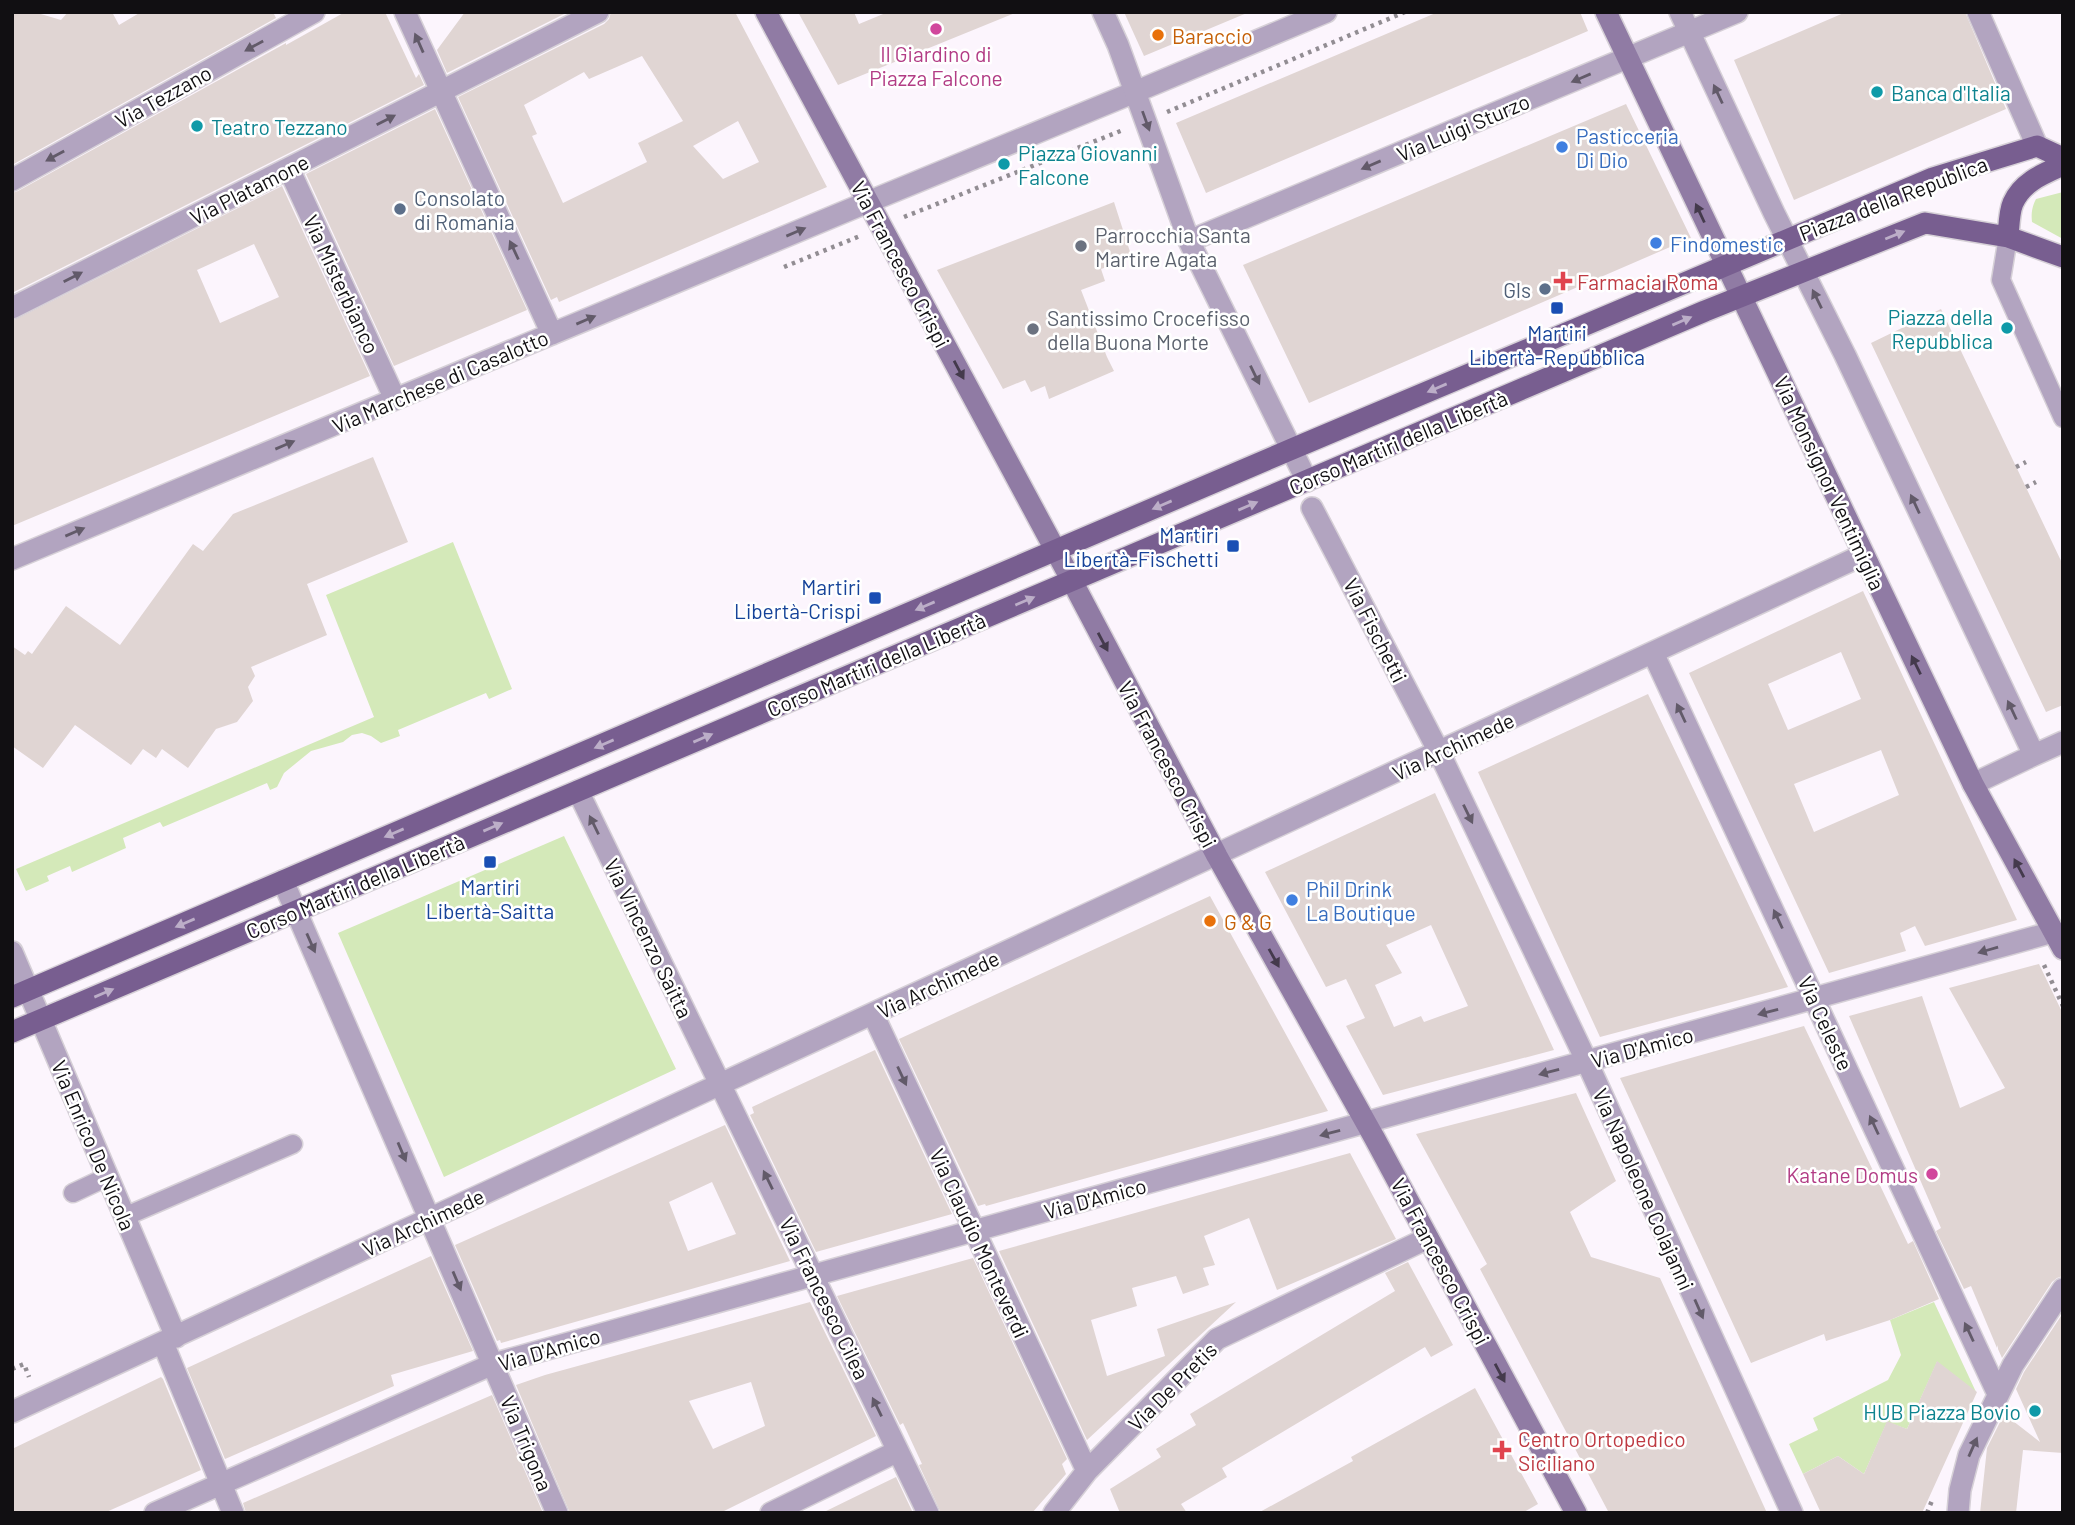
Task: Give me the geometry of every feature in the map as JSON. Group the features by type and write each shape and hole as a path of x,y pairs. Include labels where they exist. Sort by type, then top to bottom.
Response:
{"main road":[{"name":"Via Francesco Crispi","path":"766,12 1056,550 1217,856 1366,1123 1576,1513"},
{"name":"Via Monsignor Ventimiglia","path":"1606,12 1973,784 2058,941"},
{"name":"Piazza della Republica","path":"1725,265 1933,178 2036,146"},
{"path":"2036,146 2063,158"},
{"path":"2008,237 2012,204 2021,190 2032,179 2063,165"},
{"name":"Piazza della Republica","path":"1741,296 1925,223 2008,237 2063,257"},
{"name":"Corso Martiri della Libertà","path":"20,993 1725,265"},
{"name":"Corso Martiri della Libertà","path":"12,1032 1741,296"}],"street":[{"name":"Via Tezzano","path":"12,180 313,12"},
{"path":"405,12 552,334"},
{"name":"Via Platamone","path":"12,308 598,12"},
{"path":"1103,12 1118,45 1189,241 1307,481"},
{"name":"Via Marchese di Casalotto","path":"12,559 1326,12"},
{"path":"1680,12 2034,755"},
{"name":"Via Luigi Sturzo","path":"1189,241 1737,12"},
{"path":"1978,12 2036,146"},
{"name":"Via Misterbianco","path":"289,169 395,399"},
{"name":"Via Fischetti","path":"1312,508 1439,752"},
{"name":"Via Archimede","path":"12,1412 1863,555"},
{"name":"Via Celeste","path":"1653,653 1998,1394"},
{"path":"1973,784 2063,742"},
{"name":"Via Napoleone Colajanni","path":"1439,752 1587,1062 1791,1513"},
{"name":"Via Vincenzo Saitta","path":"578,791 721,1084"},
{"name":"Via Trigona","path":"284,881 557,1513"},
{"name":"Via D'Amico","path":"155,1513 493,1364 1815,999 2058,941"},
{"name":"Via Enrico De Nicola","path":"12,952 20,993 41,1020 124,1217 233,1513"},
{"name":"Via Claudio Monteverdi","path":"873,1014 1087,1471"},
{"name":"Via Francesco Cilea","path":"721,1084 928,1513"},
{"name":"Via De Pretis","path":"1054,1513 1087,1471 1217,1339 1428,1238"},
{"path":"1958,1513 1960,1490 1969,1455 2013,1365 2063,1289"},
{"path":"771,1513 898,1451"}],"lane":[{"path":"2008,237 2000,280 2063,418"},
{"path":"124,1217 293,1144"},
{"path":"73,1193 107,1177"}],"path":[{"path":"2016,467 2026,462"},
{"path":"2026,487 2036,482"},
{"path":"2040,958 2063,1006"}],"green space":[{"path":"2063,192 2063,239 2032,222 2032,216 2036,199"},
{"path":"453,542 512,689 489,699 486,693 398,730 400,736 381,743 362,733 352,735 343,742 311,751 284,773 277,787 270,790 267,783 163,827 160,822 123,838 126,848 72,872 70,866 47,876 49,881 26,891 16,869 374,717 326,595"},
{"path":"564,836 676,1069 444,1177 338,933"},
{"path":"1934,1302 1976,1392 1937,1362 1907,1429 1887,1422 1864,1474 1838,1456 1803,1474 1789,1444 1818,1430 1813,1418 1888,1380 1901,1355 1890,1320"}],"building":[{"path":"12,12 34,12 61,20 68,12 112,12 119,25 141,12 273,12 276,18 12,165"},
{"path":"345,12 385,12 416,78 419,74 424,85 12,293 12,193"},
{"path":"465,12 568,12 447,73 437,50"},
{"path":"611,12 735,12 827,187 559,302 557,297 551,300 458,97 604,24","holes":["642,56 683,121 638,143 647,162 563,203 532,136 537,134 524,105 584,72 589,79","738,121 759,162 723,179 693,146"]},
{"path":"798,12 854,12 859,24 888,12 1015,13 838,85"},
{"path":"1124,12 1247,12 1247,13 1144,56"},
{"path":"1438,12 1580,12 1588,31 1206,193 1176,123"},
{"name":"Banca d'Italia","path":"1846,12 1965,12 2006,109 1794,200 1734,60"},
{"path":"1626,104 1691,238 1309,403 1243,265"},
{"path":"435,109 527,310 394,366 306,174"},
{"path":"282,186 370,376 12,526 12,321","holes":["254,244 279,297 220,323 197,270"]},
{"name":"Santissimo Crocefisso della Buona Morte","path":"1114,202 1132,258 1101,269 1105,281 1081,290 1114,371 1049,399 1045,386 1031,392 1025,380 1003,389 937,270"},
{"path":"1941,309 2063,565 2063,705 2046,712 1871,343"},
{"path":"373,457 408,542 307,584 327,635 251,667 255,676 248,687 253,701 237,722 216,729 188,768 162,749 156,758 143,749 131,765 75,725 43,768 12,746 12,646 25,655 28,651 32,654 66,606 120,645 193,544 203,551 233,514"},
{"path":"1863,591 2017,920 1925,946 1915,926 1900,933 1906,951 1829,973 1689,673","holes":["1841,652 1861,699 1788,730 1768,684","1881,750 1899,795 1814,832 1794,784"]},
{"path":"1648,694 1788,987 1600,1037 1478,772"},
{"path":"1435,793 1554,1050 1383,1095 1346,1026 1365,1018 1346,979 1326,987 1265,872","holes":["1431,925 1468,1006 1424,1022 1421,1016 1394,1027 1375,985 1402,973 1386,945"]},
{"path":"1210,896 1328,1111 978,1206 899,1039"},
{"path":"2039,964 2063,1014 2063,1276 2052,1282 2002,1358 1971,1286 1964,1289 1936,1231 1941,1228 1849,1016 1922,996 1960,1108 2005,1088 1949,988"},
{"path":"1804,1026 1908,1244 1913,1241 1939,1299 1890,1320 1826,1341 1824,1334 1751,1363 1620,1078"},
{"path":"875,1050 952,1214 816,1252 750,1115 754,1113 752,1107"},
{"path":"1576,1093 1616,1181 1570,1212 1591,1257 1660,1278 1767,1513 1609,1513 1480,1269 1487,1264 1416,1134"},
{"path":"725,1125 790,1261 501,1343 500,1340 497,1341 455,1245","holes":["712,1182 736,1234 688,1251 669,1202"]},
{"path":"1350,1153 1396,1239 1277,1290 1249,1218 1204,1236 1215,1265 1203,1268 1209,1285 1183,1294 1176,1276 1132,1288 1137,1306 1091,1320 1107,1376 1165,1356 1157,1329 1236,1302 1087,1440 999,1251"},
{"path":"431,1256 473,1351 391,1375 394,1386 225,1459 187,1368"},
{"path":"973,1258 1067,1459 1062,1464 1066,1474 1032,1513 941,1513 903,1423 900,1425 837,1296"},
{"path":"1408,1262 1453,1345 1431,1357 1425,1347 1222,1468 1227,1477 1181,1504 1187,1513 1120,1513 1110,1489 1161,1457 1156,1449 1196,1425 1190,1414 1395,1291 1385,1273"},
{"path":"810,1302 876,1436 720,1513 570,1513 516,1385","holes":["751,1382 765,1426 713,1449 689,1401"]},
{"path":"2063,1313 2063,1453 2023,1450 2016,1513 1980,1513 1987,1448 2004,1414 2040,1442 2016,1389 2024,1372"},
{"path":"1937,1361 1977,1392 1922,1513 1821,1513 1803,1474 1838,1456 1864,1474 1887,1421 1907,1429"},
{"path":"161,1377 201,1470 104,1513 12,1513 12,1449"},
{"path":"1475,1388 1538,1504 1522,1513 1258,1513 1353,1461 1351,1457"},
{"path":"492,1395 543,1513 246,1513 243,1503"},
{"path":"896,1477 913,1513 822,1513 867,1491"}],"place":[{"name":"Il Giardino di Piazza Falcone","path":"936,29"},
{"name":"Baraccio","path":"1158,35"},
{"name":"Banca d'Italia","path":"1877,92"},
{"name":"Teatro Tezzano","path":"197,126"},
{"name":"Pasticceria Di Dio","path":"1562,147"},
{"name":"Piazza Giovanni Falcone","path":"1004,164"},
{"name":"Consolato di Romania","path":"400,209"},
{"name":"Findomestic","path":"1656,243"},
{"name":"Parrocchia Santa Martire Agata","path":"1081,246"},
{"name":"Farmacia Roma","path":"1563,281"},
{"name":"Gls","path":"1545,289"},
{"name":"Martiri Libertà-Repubblica","path":"1557,308"},
{"name":"Piazza della Repubblica","path":"2007,328"},
{"name":"Santissimo Crocefisso della Buona Morte","path":"1033,329"},
{"name":"Martiri Libertà-Fischetti","path":"1233,546"},
{"name":"Martiri Libertà-Crispi","path":"875,598"},
{"name":"Martiri Libertà-Saitta","path":"490,862"},
{"name":"Phil Drink La Boutique","path":"1292,900"},
{"name":"G & G","path":"1210,921"},
{"name":"Katane Domus","path":"1932,1174"},
{"name":"HUB Piazza Bovio","path":"2035,1411"},
{"name":"Centro Ortopedico Siciliano","path":"1502,1450"}]}
